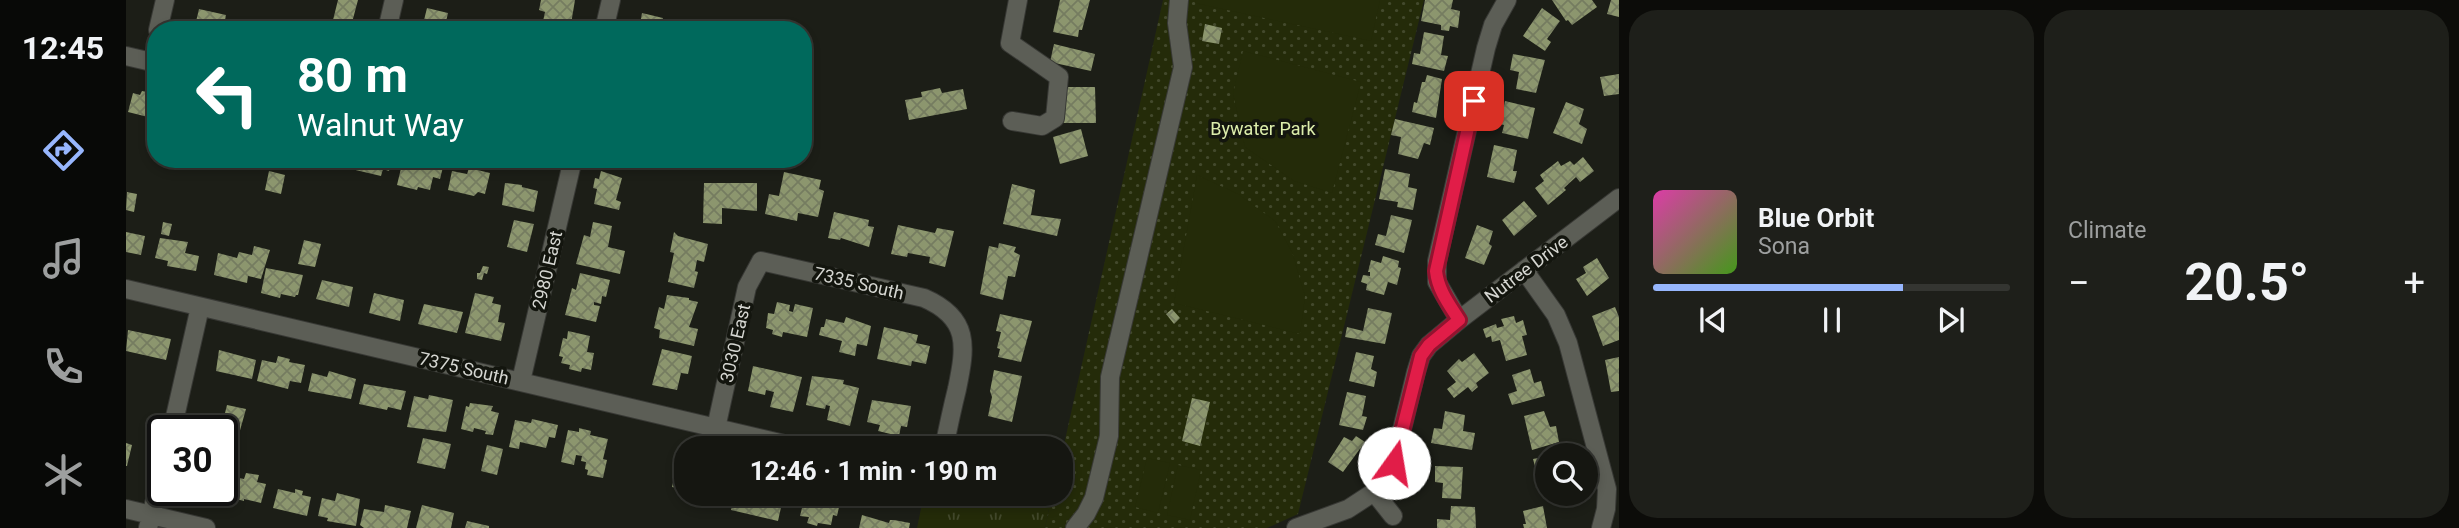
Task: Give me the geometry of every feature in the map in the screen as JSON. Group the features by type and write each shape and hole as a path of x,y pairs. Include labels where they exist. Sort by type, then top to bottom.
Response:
{"street":[{"path":"160,21 165,0"},
{"path":"389,21 394,0"},
{"path":"606,21 611,0"},
{"path":"1012,121 1042,126 1055,118 1059,76 1010,43 1018,0"},
{"path":"1075,528 1094,498 1109,436 1110,377 1182,67 1177,23 1179,0"},
{"path":"1459,320 1437,282 1437,261 1486,48 1493,25 1507,0"},
{"path":"126,56 147,61"},
{"name":"2980 East","path":"520,381 568,168"},
{"name":"Nutree Drive","path":"1296,528 1348,509 1374,492 1387,477 1394,463 1421,356 1429,345 1619,198"},
{"name":"7335 South","path":"761,261 924,298 942,306 952,316 962,334 964,355 947,436"},
{"name":"3030 East","path":"716,428 747,287 761,261"},
{"path":"1524,270 1556,315 1568,343 1607,489 1601,528"},
{"name":"7375 South","path":"126,289 750,436"},
{"path":"175,415 200,307"},
{"path":"1374,492 1393,516"},
{"path":"126,509 150,521 206,528"}],"green space":[{"name":"Bywater Park","path":"1163,0 1424,0 1298,514 1267,528 1045,528 1050,506 1073,506 1073,436 1066,436"},
{"path":"1196,0 1380,0 1371,41 1195,3"},
{"path":"1243,51 1361,82 1332,193 1294,181 1245,147 1233,94"},
{"path":"1197,175 1238,194 1275,221 1292,252 1305,296 1300,334 1174,303"},
{"path":"1147,458 1170,463 1158,513 1135,507"},
{"path":"1178,465 1201,470 1190,520 1167,515"},
{"path":"922,506 1050,506 1045,528 917,528"}],"building":[{"path":"338,0 358,0 352,21 333,21"},
{"path":"541,0 575,0 572,21 543,21 545,12 539,10"},
{"path":"1060,0 1090,0 1078,37 1053,32"},
{"path":"1425,0 1453,0 1451,9 1460,11 1458,28 1450,26 1449,31 1441,30 1441,25 1421,21"},
{"path":"1552,0 1592,0 1597,7 1572,25 1566,21"},
{"path":"1611,0 1619,0 1619,17 1607,14"},
{"path":"427,8 448,13 446,21 420,21 424,20"},
{"path":"1542,8 1560,21 1547,39 1551,42 1545,51 1523,36"},
{"path":"199,9 226,15 225,21 196,21"},
{"path":"642,13 663,18 662,21 641,21"},
{"path":"1205,24 1222,28 1219,44 1202,41"},
{"path":"1424,32 1444,36 1441,55 1448,56 1444,71 1412,64 1414,53 1420,54"},
{"path":"1054,44 1095,54 1091,71 1050,62"},
{"path":"1513,54 1545,60 1536,93 1516,89 1519,72 1510,70"},
{"path":"1619,74 1619,94 1604,96 1600,77"},
{"path":"1427,75 1442,79 1436,118 1412,112"},
{"path":"1062,87 1095,87 1096,123 1062,123"},
{"path":"940,88 942,93 963,89 967,109 909,120 905,100 922,97 921,92"},
{"path":"142,91 147,92 147,117 128,112 133,93 140,95"},
{"path":"1505,101 1535,108 1528,139 1502,133 1504,125 1500,124"},
{"path":"1566,102 1584,109 1579,124 1587,129 1582,144 1553,133"},
{"path":"1395,119 1434,128 1430,145 1424,143 1418,159 1398,154 1401,137 1391,135"},
{"path":"1081,129 1088,156 1060,164 1053,137"},
{"path":"1494,145 1517,150 1514,183 1487,177"},
{"path":"1583,157 1594,171 1580,182 1576,177 1564,188 1566,190 1548,205 1535,188 1544,181 1540,175 1558,161 1561,166 1570,161 1574,165"},
{"path":"347,168 390,168 389,171 383,169 381,176"},
{"path":"401,168 443,168 440,179 433,177 430,190 397,185"},
{"path":"469,168 490,173 485,194 478,192 474,196 448,190 452,171 467,174"},
{"path":"1385,169 1410,174 1408,187 1417,189 1413,210 1397,207 1398,202 1379,199"},
{"path":"269,171 285,175 281,194 265,190"},
{"path":"601,171 622,178 616,200 621,202 619,210 594,204 597,189 593,188 595,178 599,179"},
{"path":"784,172 821,180 819,189 824,191 818,217 798,213 797,221 765,214 769,194 779,196"},
{"path":"505,183 538,191 534,212 502,205"},
{"path":"704,183 757,183 757,211 722,208 722,224 703,223"},
{"path":"1012,184 1035,190 1031,215 1061,219 1057,236 1003,224"},
{"path":"127,192 137,194 134,212 126,210"},
{"path":"1524,201 1537,216 1514,236 1502,220"},
{"path":"834,212 869,220 868,226 874,227 869,247 841,238 828,238"},
{"path":"1391,215 1412,220 1404,253 1375,245 1378,234 1386,236"},
{"path":"514,220 534,224 527,252 507,247"},
{"path":"163,222 172,224 169,236 161,234"},
{"path":"593,222 612,226 608,247 625,251 620,274 576,264 584,235 590,237"},
{"path":"898,225 935,233 937,228 954,231 945,267 929,263 930,257 908,253 907,257 891,254"},
{"path":"1477,225 1493,231 1489,244 1492,246 1484,265 1465,258"},
{"path":"126,232 145,236 141,255 126,252"},
{"path":"674,232 678,236 708,244 704,262 697,260 695,271 698,272 694,288 668,282 674,253 670,252"},
{"path":"160,238 188,242 185,253 199,256 196,271 167,266 168,261 155,258"},
{"path":"304,240 321,244 315,267 298,264"},
{"path":"999,243 1016,247 1014,252 1020,255 1015,277 1008,276 1003,300 980,294 989,246 998,248"},
{"path":"254,246 270,250 261,279 248,276 247,283 214,275 218,253 237,258 239,252 252,255"},
{"path":"1383,256 1399,261 1398,267 1401,268 1397,285 1388,282 1384,295 1366,290 1367,284 1361,282 1363,275 1370,276 1368,272 1371,260 1381,263"},
{"path":"1597,258 1609,278 1587,296 1576,279 1586,273 1583,267"},
{"path":"483,266 489,267 487,274 484,273 482,280 477,279 477,273 480,273"},
{"path":"266,268 303,275 298,295 295,297 281,294 280,298 261,293"},
{"path":"580,273 610,280 606,297 602,296 601,304 594,302 594,305 600,306 596,322 565,315 572,288 576,290"},
{"path":"322,280 353,287 349,307 316,299"},
{"path":"374,293 404,300 400,321 369,313"},
{"path":"475,293 494,297 492,303 501,305 498,322 505,323 501,341 465,333"},
{"path":"667,295 698,302 689,327 698,329 694,346 659,338 660,330 654,328 659,307 664,309"},
{"path":"777,302 790,305 789,311 793,312 795,304 813,308 807,337 783,332 782,337 772,334 773,330 766,328 768,313 774,314"},
{"path":"424,304 463,312 457,333 418,324"},
{"path":"1615,307 1619,317 1619,340 1603,346 1592,316"},
{"path":"1368,308 1392,313 1385,344 1345,337 1347,327 1363,331"},
{"path":"1172,309 1180,318 1174,324 1166,314"},
{"path":"1000,314 1032,321 1021,362 998,357 1001,332 996,331"},
{"path":"1514,316 1516,323 1523,320 1527,335 1522,336 1527,355 1506,361 1500,340 1492,342 1491,336 1486,338 1483,329 1496,324 1497,328 1504,326 1501,319"},
{"path":"846,317 871,326 867,346 857,344 855,356 839,352 842,341 819,335 826,319 844,323"},
{"path":"884,327 918,335 916,343 930,346 926,364 912,361 911,366 877,359"},
{"path":"128,330 171,339 166,360 126,351"},
{"path":"568,331 590,336 587,352 594,353 591,370 582,368 581,372 569,369 570,365 561,363 563,357 559,356 563,338 567,339"},
{"path":"662,349 692,356 688,374 681,373 677,390 652,385"},
{"path":"219,350 256,360 252,379 216,371"},
{"path":"1356,352 1374,356 1371,369 1377,372 1374,387 1349,381"},
{"path":"1474,353 1489,373 1476,383 1478,387 1472,392 1468,387 1454,398 1447,389 1456,382 1447,371 1459,359 1462,362"},
{"path":"278,356 290,359 289,362 305,365 301,383 290,381 288,389 257,381 262,360 276,363"},
{"path":"1619,357 1619,391 1611,392 1605,360"},
{"path":"753,366 802,377 793,412 770,407 774,392 766,390 765,395 748,391"},
{"path":"1530,369 1534,383 1541,381 1545,396 1512,405 1508,394 1517,391 1512,375"},
{"path":"994,370 1022,376 1012,422 988,416"},
{"path":"329,371 356,379 351,399 308,391 312,373 327,377"},
{"path":"812,376 844,380 843,384 859,388 850,426 827,420 830,406 826,405 825,409 806,405"},
{"path":"364,384 406,391 401,410 359,404"},
{"path":"1347,392 1366,396 1362,416 1367,417 1363,430 1339,425"},
{"path":"429,395 453,400 446,432 407,427 414,396 428,399"},
{"path":"1192,398 1210,402 1200,446 1182,441"},
{"path":"872,400 911,406 907,427 901,426 899,436 878,431 880,425 867,422"},
{"path":"470,403 493,406 491,411 499,413 493,435 474,428 473,432 461,429 466,406 469,407"},
{"path":"227,405 246,409 239,434 238,415 224,415"},
{"path":"1445,411 1465,415 1463,431 1475,433 1472,450 1431,443 1434,428 1442,429"},
{"path":"1544,411 1550,427 1556,426 1559,442 1535,443 1535,449 1532,450 1524,416"},
{"path":"532,419 558,425 555,438 549,437 546,448 520,442 519,449 509,447 515,420 531,423"},
{"path":"579,428 591,431 590,435 608,439 603,459 607,460 603,478 587,475 586,462 581,461 582,456 576,455 574,465 561,462 568,430 579,432"},
{"path":"1356,436 1365,442 1343,472 1328,462 1344,437 1352,441"},
{"path":"423,438 451,444 445,469 417,463"},
{"path":"126,443 132,445 127,466 126,466"},
{"path":"487,445 503,449 497,475 481,471"},
{"path":"1435,466 1463,467 1461,499 1442,498 1443,483 1435,482"},
{"path":"246,473 259,475 257,482 266,484 261,503 238,500 238,478 244,479"},
{"path":"278,489 295,493 295,489 303,491 302,495 311,497 307,516 273,508"},
{"path":"337,493 360,499 356,526 327,521 328,518 318,516 322,498 335,501"},
{"path":"385,505 411,511 407,528 364,528 360,525 364,509 384,512"},
{"path":"422,505 454,513 451,528 416,528"},
{"path":"732,506 781,506 778,521 731,510"},
{"path":"839,506 837,516 833,515 831,525 818,523 817,526 807,523 809,517 800,516 802,508 799,507"},
{"path":"1451,506 1475,507 1476,528 1437,528 1437,519 1450,520"},
{"path":"1543,506 1547,528 1524,528 1523,524 1526,524 1523,511"},
{"path":"862,515 889,523 894,520 910,523 909,528 859,528"},
{"path":"467,521 489,526 489,528 465,528"}],"route":[{"path":"1394,463 1421,356 1429,345 1459,320 1443,295 1437,282 1436,271 1474,101"}]}
